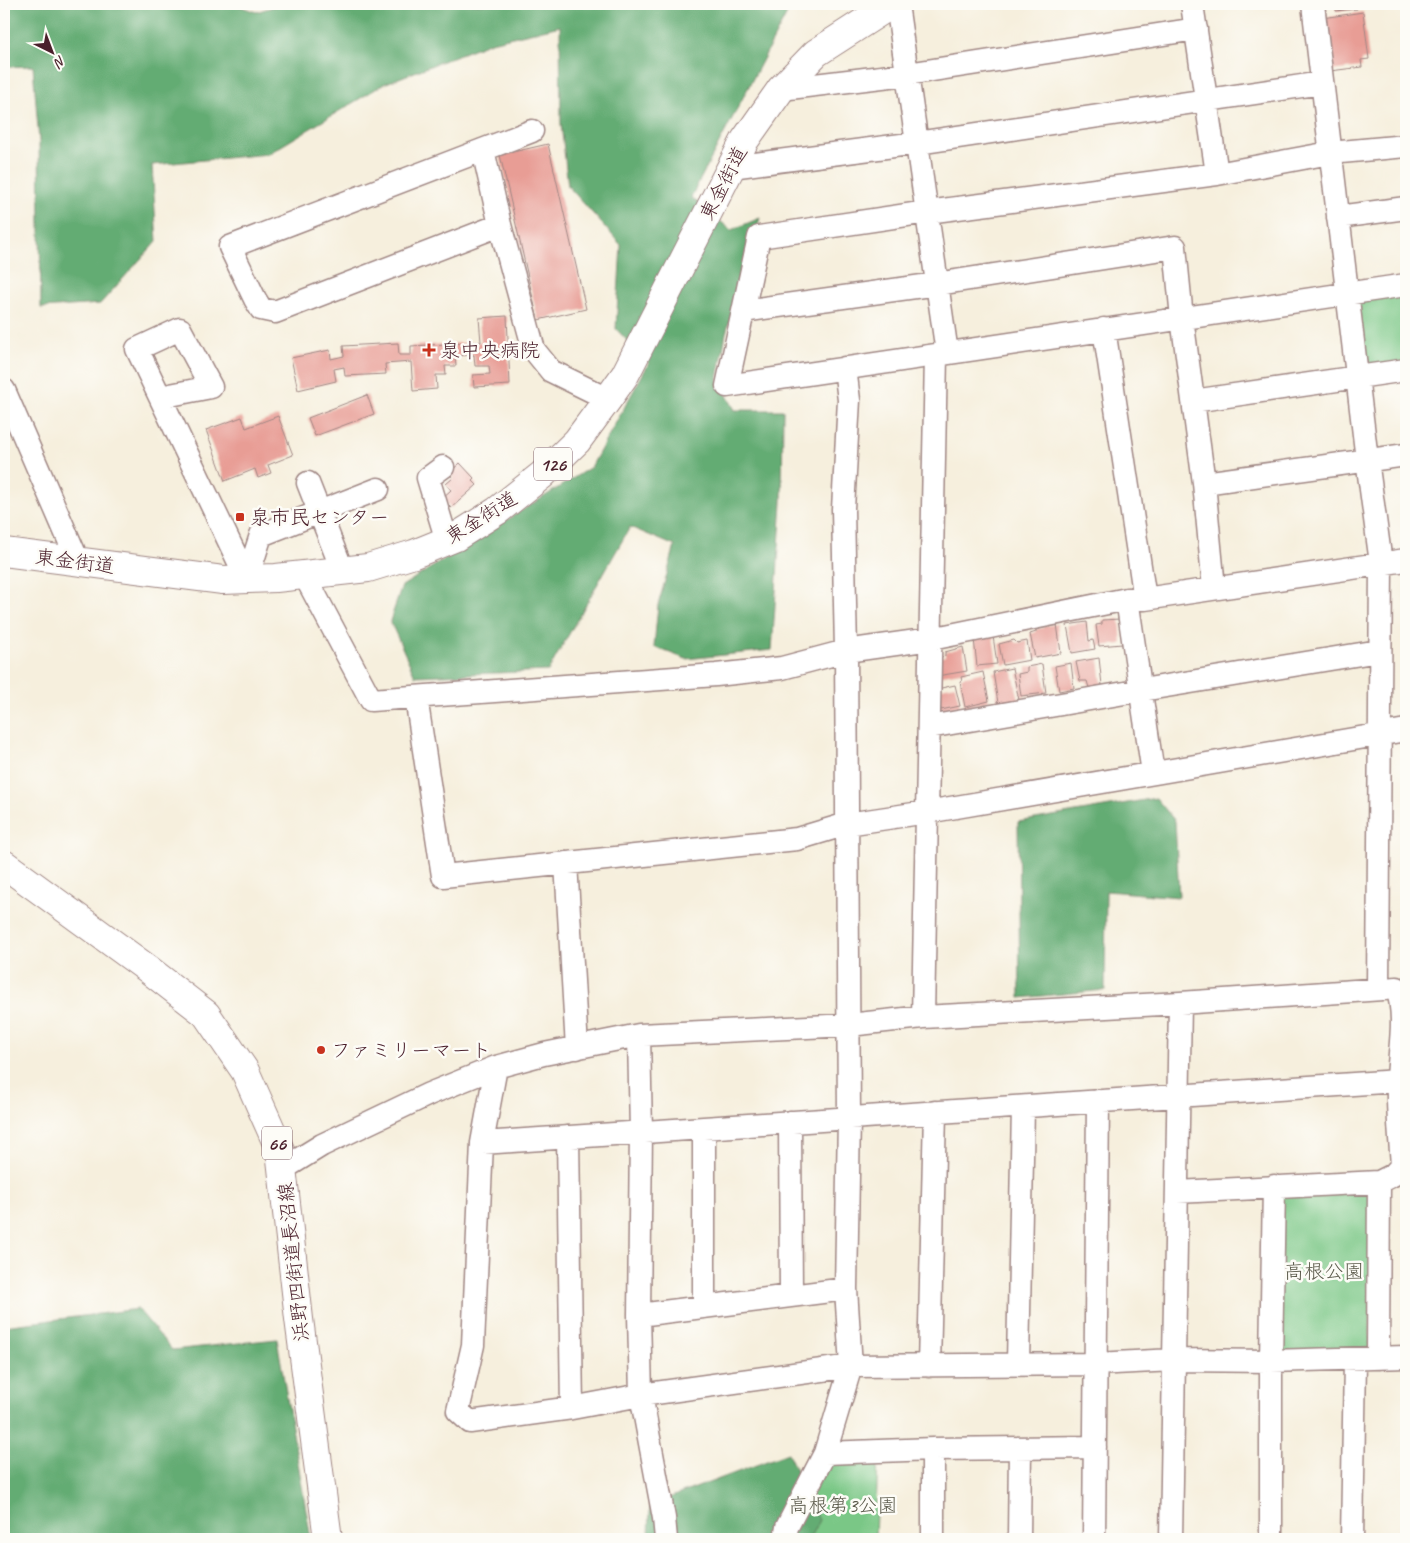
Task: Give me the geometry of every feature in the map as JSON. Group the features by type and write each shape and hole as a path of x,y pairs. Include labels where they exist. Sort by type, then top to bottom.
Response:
{"main road":[{"name":"東金街道","path":"4,552 223,580 305,576 368,568 414,554 456,537 497,511 542,475 577,441 625,375 745,140 781,89 816,53 892,4"},
{"name":"浜野四街道長沼線","path":"4,864 148,969 206,1014 246,1071 280,1150 299,1319 328,1539"}],"street":[{"path":"897,4 937,284 942,354 930,639 923,1018"},
{"path":"1192,4 1218,174"},
{"path":"1313,4 1366,460 1381,563 1378,989"},
{"path":"781,89 907,74 1196,29"},
{"path":"731,167 918,143 1322,83"},
{"path":"500,225 275,312 261,309 254,299 230,247 532,131"},
{"path":"1406,146 1330,154 1218,174 927,212 759,237 727,386 1406,285"},
{"path":"483,150 500,225 534,350 552,371 608,399"},
{"path":"1338,217 1406,208"},
{"path":"743,310 937,284 1175,247 1182,318 1204,483 1214,588"},
{"path":"1104,329 1136,599 1142,690 1153,773"},
{"path":"785,1539 787,1527 825,1453 851,1366 846,1289 849,1118 846,651 843,508 849,400 845,368"},
{"path":"1193,401 1406,370"},
{"path":"4,390 78,561"},
{"path":"160,397 247,579"},
{"path":"1204,483 1406,455"},
{"path":"443,467 428,478 447,540"},
{"path":"308,483 343,572"},
{"path":"247,579 261,535 378,488"},
{"path":"305,576 370,700 782,668 846,651 930,639 1136,599 1406,560"},
{"path":"929,727 1379,651"},
{"path":"416,697 443,876 797,839 847,824 1406,730"},
{"path":"566,863 577,1048"},
{"path":"283,1169 322,1145 429,1094 496,1067 544,1054 639,1036 848,1025 923,1018 1397,988 1401,1000 1403,1019 1398,1081 1402,1165 1393,1175 1379,1182 1177,1192"},
{"path":"1171,1539 1180,1003"},
{"path":"639,1036 641,1132 639,1315 641,1395 664,1518 666,1539"},
{"path":"496,1067 482,1143 473,1345 458,1411 470,1422 572,1408 641,1395 851,1366 1096,1364 1174,1360 1355,1360 1406,1357"},
{"path":"482,1143 1398,1081"},
{"path":"1094,1539 1098,1101"},
{"path":"1018,1364 1023,1106"},
{"path":"929,1366 935,1112"},
{"path":"790,1122 791,1295"},
{"path":"704,1128 704,1308"},
{"path":"568,1137 572,1408"},
{"path":"1378,1358 1379,1182"},
{"path":"1271,1539 1271,1361 1274,1186"},
{"path":"639,1315 846,1289"},
{"path":"1352,1539 1355,1360"},
{"path":"825,1453 934,1449 1095,1447"},
{"path":"1019,1539 1020,1448"},
{"path":"933,1539 934,1449"}],"green space":[{"path":"4,4 234,4 256,12 282,4 792,4 691,197 731,230 760,218 726,333 718,379 735,410 783,410 782,502 772,650 686,659 654,647 658,605 675,546 630,527 548,671 415,676 390,621 402,586 591,467 649,363 616,329 621,245 568,186 561,124 560,26 491,42 384,84 268,154 152,165 157,241 100,304 41,308 39,141 33,66 4,67"},
{"path":"1406,292 1406,364 1360,370 1351,300"},
{"path":"1156,798 1175,821 1179,897 1106,891 1105,990 1020,998 1018,822"},
{"name":"高根公園","path":"1289,1190 1364,1191 1372,1199 1370,1348 1285,1352 1276,1343 1278,1200"},
{"path":"138,1309 172,1350 277,1339 311,1539 4,1539 4,1326"},
{"path":"788,1453 819,1520 809,1539 649,1539 650,1505"},
{"name":"高根第3公園","path":"839,1456 878,1457 875,1539 798,1539 792,1531 827,1466"}],"building":[{"path":"1336,4 1356,4 1357,9 1336,11"},
{"path":"1363,12 1369,59 1361,60 1362,67 1330,71 1322,18"},
{"path":"548,144 586,309 538,320 500,155"},
{"path":"507,316 510,385 474,387 473,375 490,374 489,366 475,366 474,355 455,356 456,366 445,366 446,375 436,375 437,389 413,391 411,362 385,364 386,374 345,376 344,367 334,369 336,381 298,390 291,358 330,350 331,359 344,356 343,346 398,343 399,355 411,355 411,346 481,342 479,318"},
{"path":"367,395 374,414 315,436 308,418"},
{"path":"278,416 293,455 268,465 271,473 258,478 255,469 225,481 206,430 242,417 246,428"},
{"path":"460,463 474,478 472,480 477,485 451,508 442,498 451,490 446,484 453,478 449,473"},
{"path":"1120,619 1122,644 1099,646 1096,625 1102,624 1102,620"},
{"path":"1087,622 1089,641 1093,640 1095,649 1072,653 1067,625"},
{"path":"1057,624 1061,653 1035,658 1030,634 1044,626"},
{"path":"993,636 997,664 977,666 974,639"},
{"path":"1014,640 1017,643 1027,641 1030,660 1003,665 999,644"},
{"path":"963,647 967,671 937,676 934,659 945,656 945,652"},
{"path":"1099,658 1102,685 1089,688 1087,681 1080,681 1076,662"},
{"path":"1071,663 1074,688 1059,691 1055,666"},
{"path":"1042,664 1046,693 1021,696 1018,674 1027,672 1027,667"},
{"path":"1012,668 1019,700 998,703 993,672"},
{"path":"983,672 989,701 965,707 960,682 962,681 961,677"},
{"path":"955,685 960,706 941,710 937,689"}],"place":[{"name":"泉中央病院","path":"429,350"},
{"name":"泉市民センター","path":"240,517"},
{"name":"ファミリーマート","path":"321,1050"}]}
